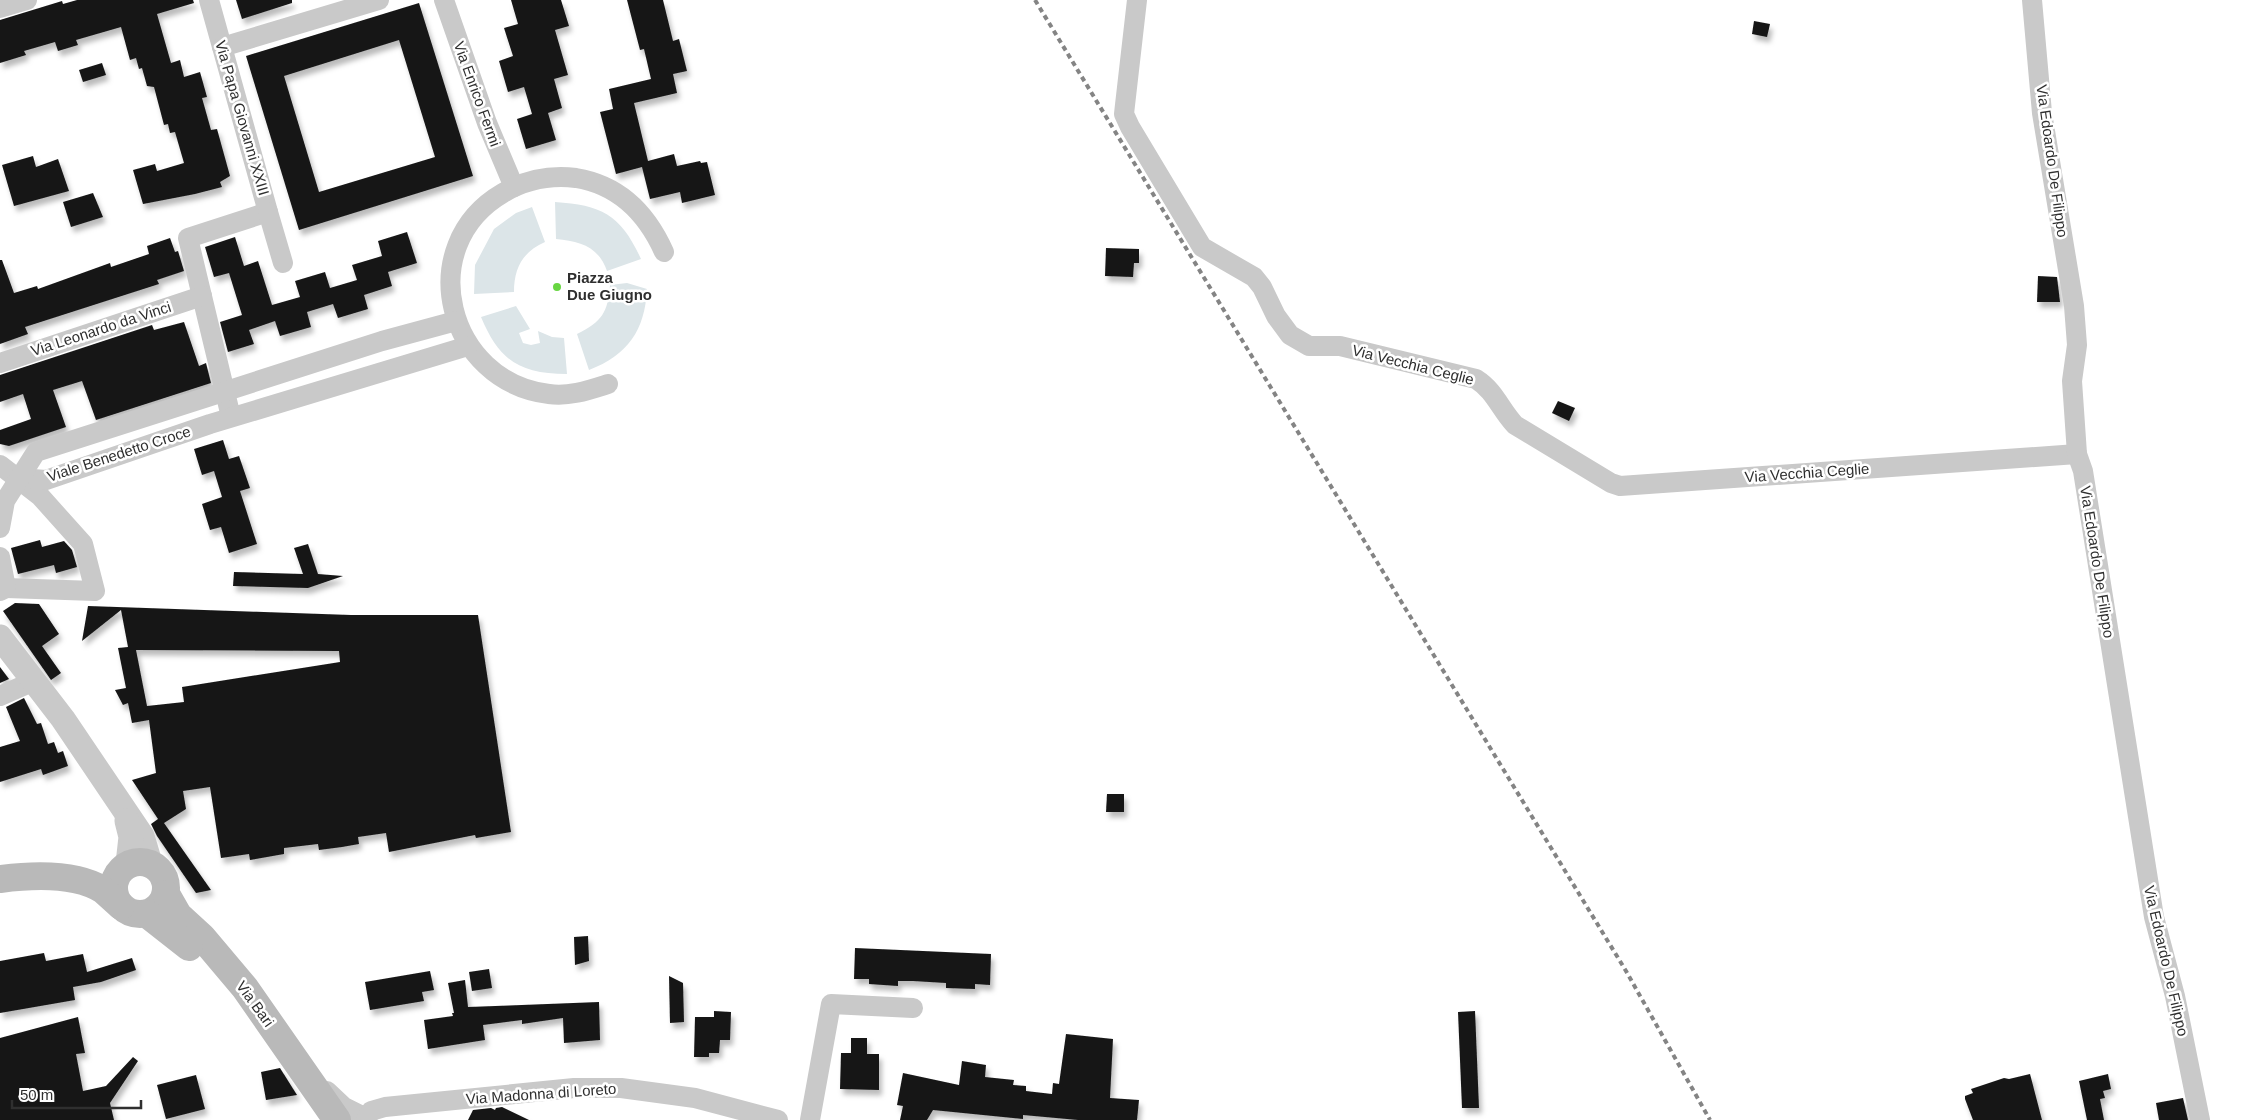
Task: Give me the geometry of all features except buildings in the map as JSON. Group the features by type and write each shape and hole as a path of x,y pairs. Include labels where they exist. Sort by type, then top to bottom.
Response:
{"main road":[{"path":"121,906 114,888 133,866"},
{"path":"0,867 133,866 164,876 166,894 159,906 147,914 132,913 102,890 84,882 65,879 17,877 0,880"},
{"name":"Via Bari","path":"166,894 178,915 202,937 245,988 337,1120"},
{"name":"Via Bari","path":"147,914 202,959 226,986 322,1120"}],"street":[{"path":"0,8 27,0"},
{"name":"Via Papa Giovanni XXIII","path":"202,296 188,238 268,212 209,0"},
{"path":"222,47 379,0"},
{"name":"Via Enrico Fermi","path":"444,0 486,124 514,187"},
{"name":"Via Vecchia Ceglie","path":"1136,0 1124,105 1124,114 1130,127 1202,247 1254,277 1262,287 1283,327 1300,342 1319,347 1340,346 1476,379 1490,388 1506,415 1515,425 1620,486 2077,454"},
{"name":"Via Edoardo De Filippo","path":"2032,0 2042,113 2074,306 2077,346 2072,381 2077,454 2084,481 2154,917 2175,996 2200,1120"},
{"path":"608,384 581,393 550,394 525,389 506,381 487,368 468,346 456,321 450,289 451,269 457,246 465,230 480,211 495,197 514,187 538,179 564,177 602,185 623,197 642,214 656,234 664,252"},
{"path":"268,212 283,264"},
{"path":"202,296 231,417"},
{"name":"Via Leonardo da Vinci","path":"0,363 202,296"},
{"name":"Viale Benedetto Croce","path":"18,478 36,452 225,393 382,341 456,321"},
{"name":"Viale Benedetto Croce","path":"18,478 46,480 231,417 468,346"},
{"path":"0,465 40,496 84,544 95,591 3,589 0,557"},
{"path":"0,528 5,501 18,478"},
{"path":"0,637 63,719 142,836 133,866"},
{"path":"0,696 34,681"},
{"path":"810,1120 831,1004 913,1008"},
{"path":"290,1054 344,1107 366,1119"},
{"name":"Via Madonna di Loreto","path":"366,1119 371,1111 385,1107 594,1087 658,1091 695,1098 778,1120"}],"shaded area":[{"path":"555,202 585,206 608,215 626,232 641,259 607,271 599,256 588,247 573,241 556,239"},
{"path":"532,207 545,242 530,251 521,262 514,284 514,292 474,294 475,265 494,229 516,213"},
{"path":"627,283 647,289 646,304 638,329 624,349 603,364 589,370 577,334 586,330 602,315 608,302 610,285"},
{"path":"516,306 530,329 519,333 523,343 531,345 540,343 538,331 552,337 564,338 567,374 536,371 523,367 503,354 495,344 481,317"}],"railway":[{"path":"1035,0 1626,971 1710,1120"}],"place":[{"name":"Piazza Due Giugno","path":"557,287"}]}
